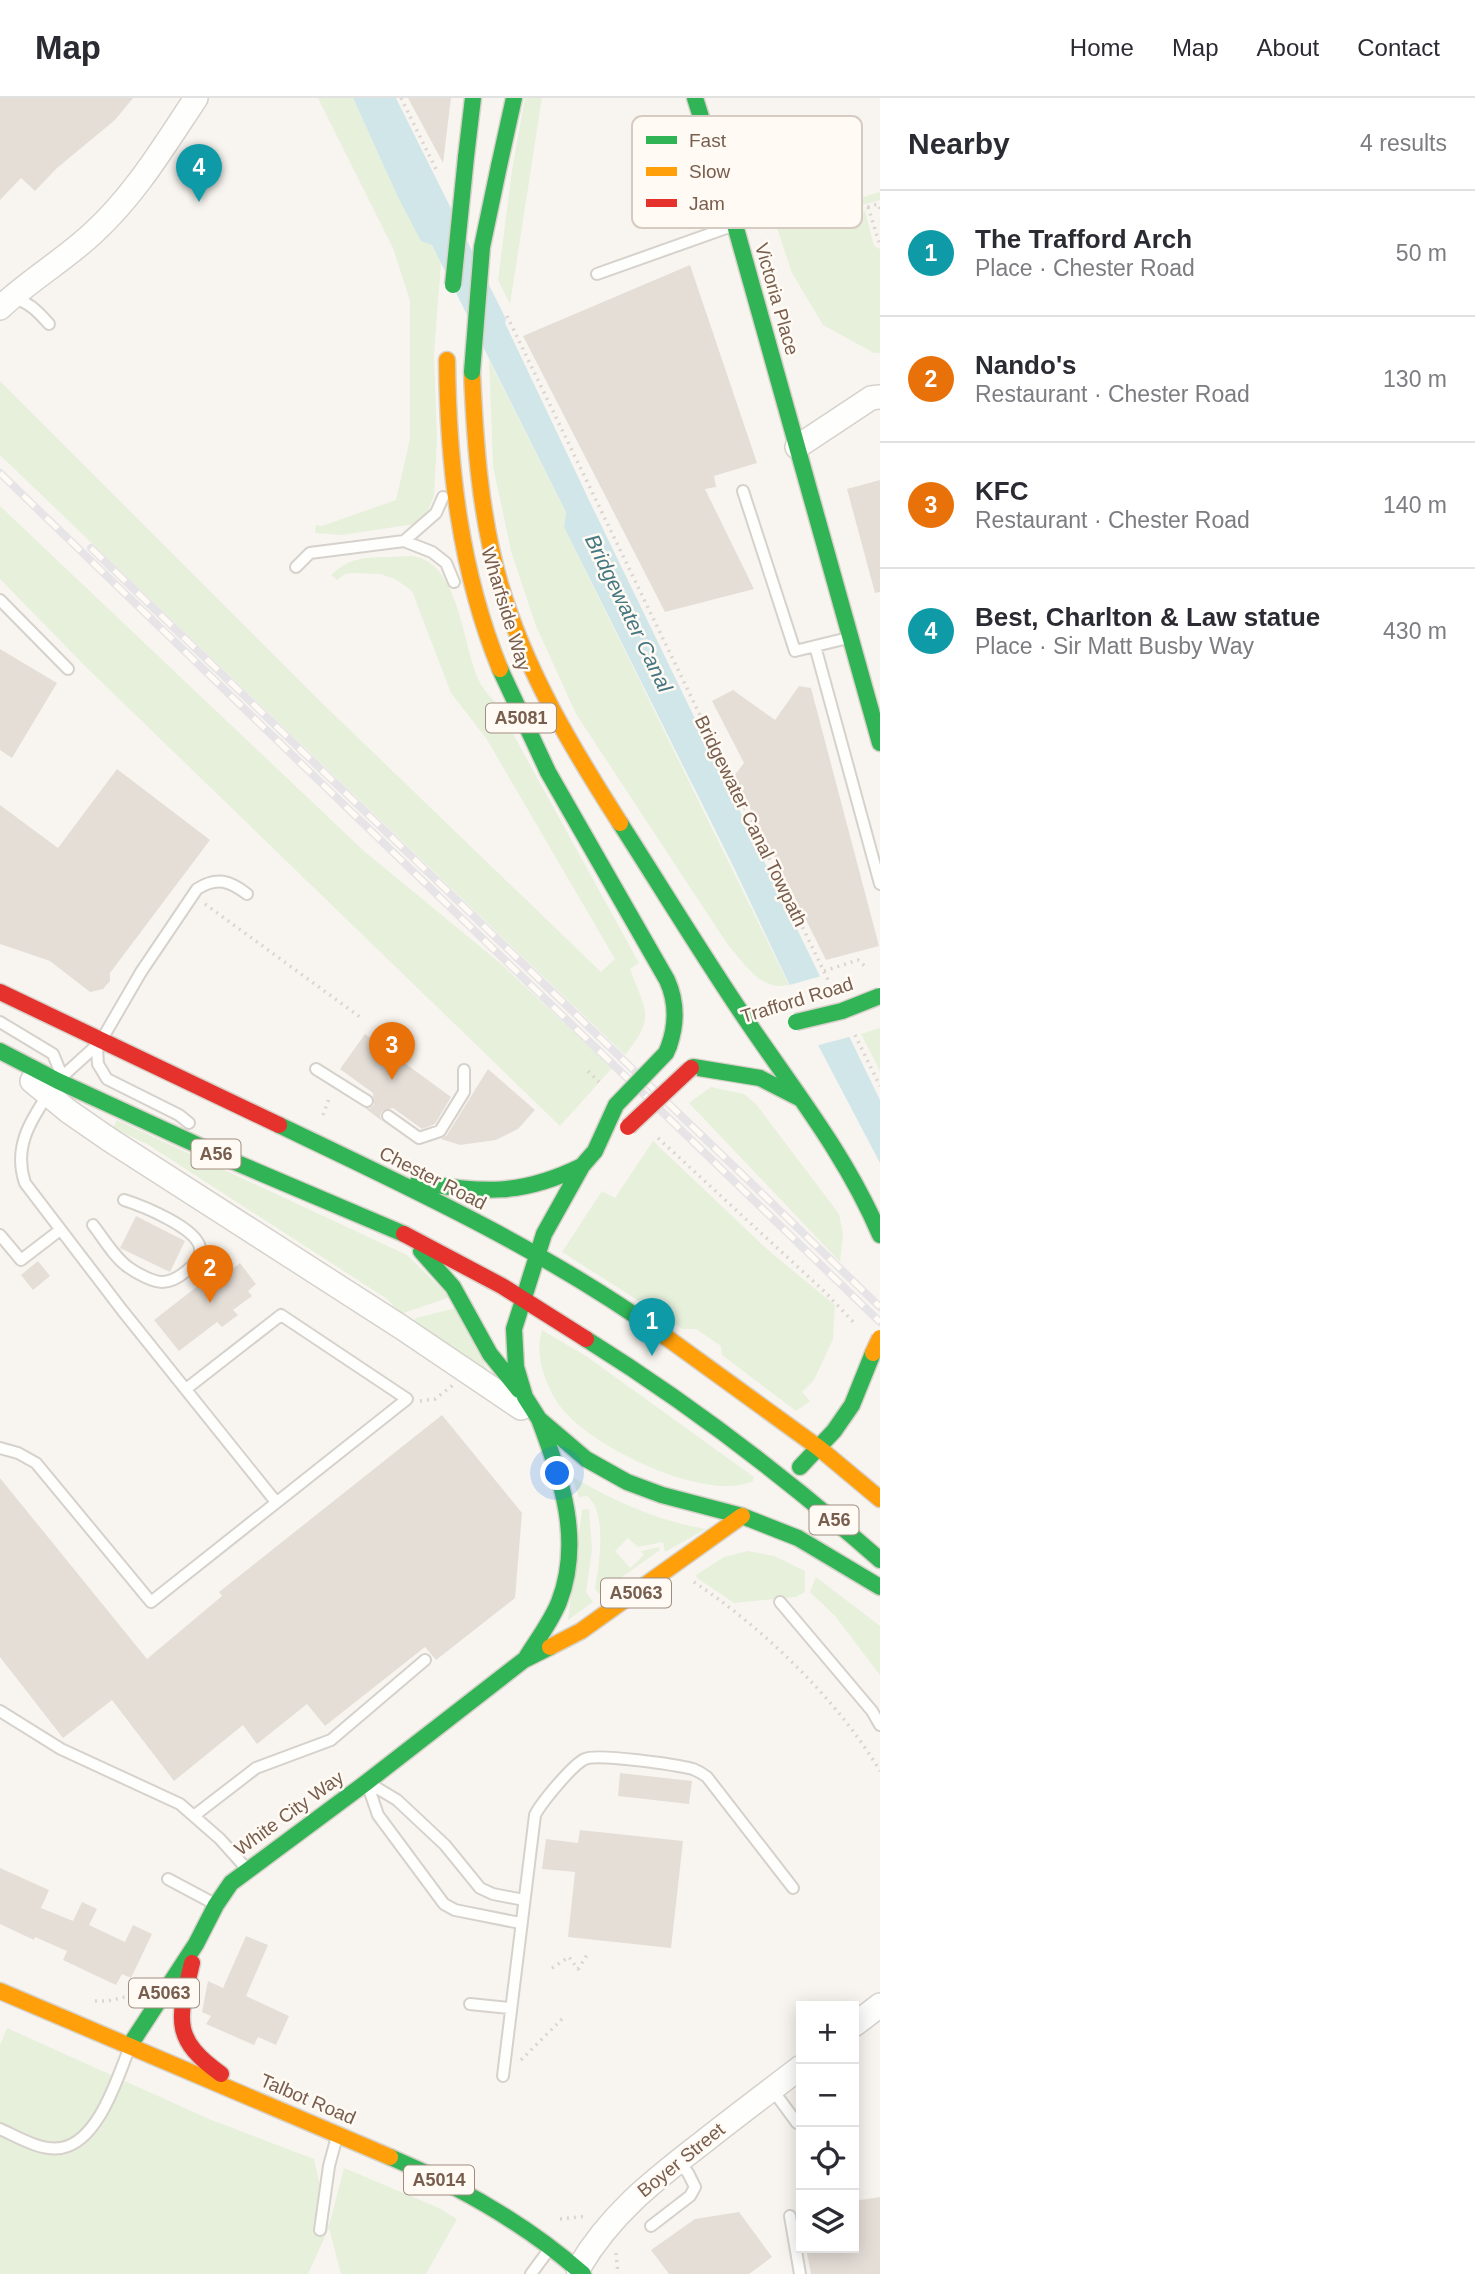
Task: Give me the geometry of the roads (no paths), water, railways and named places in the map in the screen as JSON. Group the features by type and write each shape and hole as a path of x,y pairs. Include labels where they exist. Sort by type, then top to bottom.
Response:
{"main road":[{"path":"452,306 473,98"},
{"name":"Wharfside Way","path":"514,98 482,247 472,372 474,430 490,541 509,611 552,711 580,762 761,1031"},
{"name":"Victoria Place","path":"695,98 701,116"},
{"name":"Victoria Place","path":"736,228 880,743"},
{"name":"Wharfside Way","path":"448,354 447,416 452,475 478,603 500,668 522,720 575,822 670,984 676,1005 676,1017 666,1054 617,1105 595,1151"},
{"name":"Chester Road","path":"0,992 388,1177 537,1255 647,1323 798,1424 818,1448"},
{"name":"Trafford Road","path":"761,1031 842,1011 880,996"},
{"name":"A5081","path":"761,1031 856,1179 880,1235"},
{"path":"595,1151 632,1125 692,1068 713,1054"},
{"name":"A5081","path":"692,1068 740,1072 765,1078 804,1101"},
{"name":"A56","path":"53,1088 401,1233 524,1299 747,1443 782,1486 880,1560"},
{"name":"A56","path":"525,1397 516,1367 514,1329 544,1234 582,1166 595,1151"},
{"name":"A56","path":"388,1177 463,1190 506,1191 539,1186 582,1166"},
{"name":"A56","path":"401,1233 424,1253 453,1287 490,1354 539,1419 586,1460 627,1482 662,1495 742,1516"},
{"path":"841,1385 877,1345"},
{"path":"782,1486 818,1448 852,1405 877,1345"},
{"name":"White City Way","path":"524,1660 560,1601 571,1557 569,1520 555,1462 539,1419"},
{"path":"776,1436 798,1424"},
{"name":"A56","path":"818,1448 880,1499"},
{"name":"White City Way","path":"130,2045 198,1941 215,1904 231,1883 247,1869 367,1782 524,1660 581,1632 758,1505"},
{"path":"742,1516 798,1538 880,1587"},
{"path":"198,1941 182,2013 181,2027 185,2042 204,2063 265,2103"},
{"name":"Talbot Road","path":"0,1992 130,2045 460,2189 521,2222 580,2271"}],"street":[{"path":"5,304 92,235 121,205 148,172 196,98"},
{"path":"797,446 871,398 880,397"},
{"path":"2,1053 53,1088 110,1140 539,1419"},
{"path":"859,2021 880,2004"},
{"name":"Boyer Street","path":"580,2271 588,2251 620,2210 678,2161 796,2071"}],"lane":[{"path":"597,274 727,228"},
{"path":"5,304 18,299 28,304 49,324"},
{"path":"404,541 436,513 452,475"},
{"path":"743,491 795,651 850,637"},
{"path":"296,567 310,553 404,541 432,552 446,563 460,597"},
{"path":"0,600 68,668"},
{"path":"815,646 880,884"},
{"path":"504,707 522,720"},
{"path":"230,1160 179,1115 107,1079 97,1063 97,1047 141,972 192,895 203,885 220,880 233,884 247,894"},
{"path":"0,1021 53,1054 60,1070 53,1088"},
{"path":"101,1040 53,1088 37,1111 22,1143 21,1173 34,1198 276,1502"},
{"path":"316,1069 367,1101"},
{"path":"388,1116 419,1138 440,1131 464,1092 464,1070"},
{"path":"93,1225 130,1269 158,1282 173,1279 193,1265 200,1256 200,1246 194,1236 186,1229 138,1204 124,1200"},
{"path":"0,1235 21,1260 60,1230"},
{"path":"0,1448 18,1453 36,1463 151,1602 407,1399 281,1315 186,1389"},
{"path":"780,1602 872,1711 880,1725"},
{"path":"195,1815 256,1768 331,1740 425,1660"},
{"path":"0,1711 61,1749 180,1804 195,1815 247,1869"},
{"path":"503,2076 509,2008 535,1815 541,1804 581,1761 593,1756 701,1772 793,1888"},
{"path":"367,1782 397,1800 445,1845 480,1888 493,1894 524,1900"},
{"path":"367,1782 378,1815 444,1903 455,1910 520,1923"},
{"path":"168,1879 215,1904"},
{"path":"470,2004 509,2008"},
{"path":"0,2129 45,2147 60,2148 74,2144 91,2130 110,2094 130,2045"},
{"path":"772,2089 796,2122"},
{"path":"320,2230 329,2166 337,2134"},
{"path":"651,2227 690,2196 695,2187 678,2161"},
{"path":"790,2216 800,2274"},
{"path":"531,2274 552,2246"}],"water":[{"name":"Bridgewater Canal","path":"353,98 396,98 506,319 505,323 589,500 880,1100 880,1163 818,1045 735,870 564,527 566,512 432,245 421,241 397,195"}],"railway":[{"path":"0,473 880,1322"},
{"path":"91,548 880,1307"}],"place":[{"name":"Best, Charlton & Law statue","path":"199,202"},
{"name":"KFC","path":"392,1080"},
{"name":"Nando's","path":"210,1303"},
{"name":"The Trafford Arch","path":"652,1356"}]}
